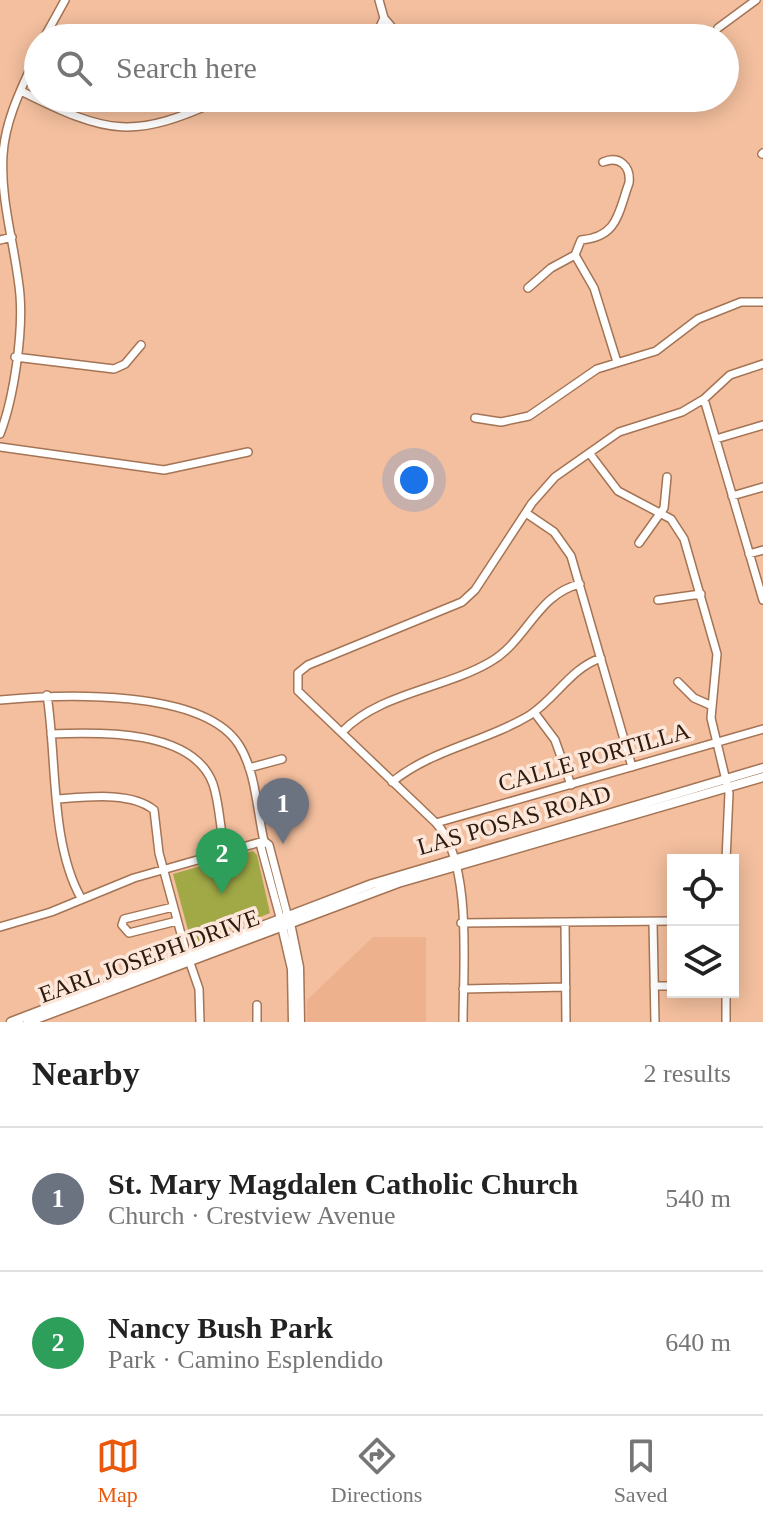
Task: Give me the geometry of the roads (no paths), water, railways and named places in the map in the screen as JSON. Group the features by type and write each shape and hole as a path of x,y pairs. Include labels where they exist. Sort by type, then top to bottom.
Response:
{"main road":[{"name":"LAS POSAS ROAD","path":"284,916 455,861 727,782 763,768"},
{"name":"LAS POSAS ROAD","path":"727,782 763,777"},
{"name":"LAS POSAS ROAD","path":"286,926 455,861"},
{"path":"284,916 292,969 293,1022"},
{"name":"EARL JOSEPH DRIVE","path":"28,1022 189,959 284,916"},
{"path":"286,926 299,967 300,1022"},
{"name":"EARL JOSEPH DRIVE","path":"11,1022 286,926"}],"street":[{"path":"52,24 65,0"},
{"path":"379,0 389,24"},
{"path":"723,24 756,0"},
{"path":"381,24 384,18"},
{"path":"0,434 15,357 20,305 3,157 8,124 24,84"},
{"path":"64,112 121,128 168,122 191,112"},
{"path":"528,288 551,268 575,255 581,240 599,239 609,231 630,174 625,165 614,160 603,162"},
{"path":"0,240 12,237"},
{"path":"575,255 594,288 617,362"},
{"path":"475,418 501,422 529,416 589,373 661,348 708,314 741,302 763,302"},
{"path":"15,357 114,369 125,364 141,345"},
{"path":"463,1022 461,923 455,861 447,837 298,691 296,677 308,665 462,602 475,590 526,513 555,477 627,428 670,416 704,399 730,375 763,364"},
{"path":"704,399 763,600"},
{"path":"716,439 763,425"},
{"path":"0,447 164,470 248,452"},
{"path":"590,454 618,491 661,512 682,534 718,661 710,705 727,782 726,854"},
{"path":"639,543 667,500 667,477"},
{"path":"732,496 763,487"},
{"path":"526,513 564,543 580,584 632,767"},
{"path":"749,554 763,550"},
{"path":"342,732 364,714 489,663 520,639 549,598 580,584"},
{"path":"658,600 701,594"},
{"path":"392,782 414,765 490,735 534,712 581,668 601,658"},
{"path":"678,682 694,698 710,705"},
{"path":"47,695 67,869 81,898"},
{"path":"0,700 47,695 113,697 204,716 236,740 249,768 264,841 261,847 284,916"},
{"path":"534,712 555,740 571,785"},
{"name":"CALLE PORTILLA","path":"436,823 763,729"},
{"path":"51,734 105,733 169,745 191,754 213,785 225,852"},
{"path":"249,768 282,759"},
{"path":"58,799 99,796 151,807 156,814 163,870 199,989 200,1022"},
{"path":"0,927 163,870 264,841"},
{"path":"173,907 124,919 122,925 129,933 177,921"},
{"path":"461,923 667,921"},
{"path":"653,922 655,1022"},
{"path":"565,923 566,1022"},
{"path":"654,986 667,986"},
{"path":"463,989 566,987"},
{"path":"726,998 726,1022"},
{"path":"257,1005 257,1022"}],"place":[{"name":"St. Mary Magdalen Catholic Church","path":"283,844"},
{"name":"Nancy Bush Park","path":"222,894"}]}
